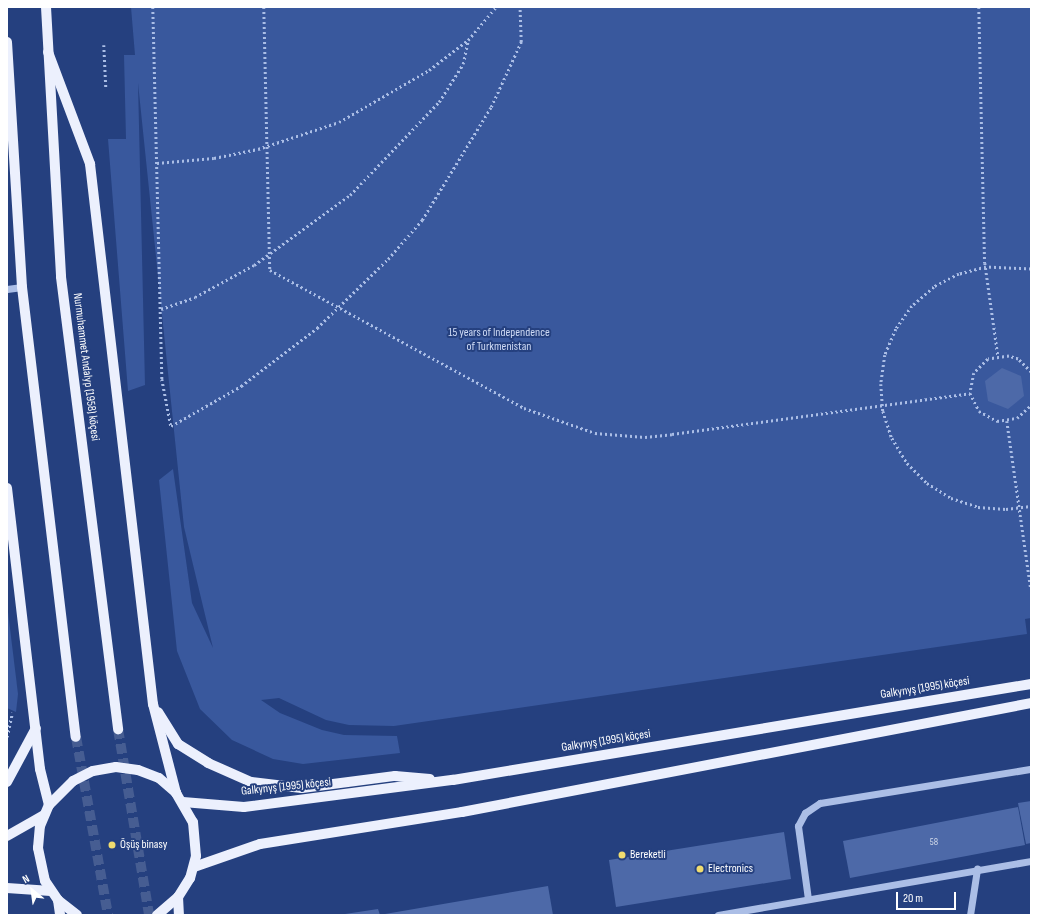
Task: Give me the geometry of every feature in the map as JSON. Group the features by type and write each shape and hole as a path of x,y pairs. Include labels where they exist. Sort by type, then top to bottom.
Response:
{"main road":[{"name":"Nurmuhammet Andalyp (1958) köçesi","path":"46,7 61,277 118,729"},
{"path":"7,42 22,287 76,737"},
{"path":"48,52 90,164 153,704 176,793"},
{"path":"7,488 36,728 49,805"},
{"name":"Galkynyş (1995) köçesi","path":"183,802 244,806 453,780 1031,684"},
{"path":"194,867 260,844 462,812 1031,703"},
{"path":"153,704 178,744 208,763 251,782 302,788 395,776 453,780"},
{"path":"7,782 36,728"},
{"path":"77,915 58,900 51,891 38,854 44,815 49,805 73,781 93,771 116,767 149,773 176,793 183,802 196,833 194,867 178,897 157,915"},
{"path":"7,836 44,815"},
{"path":"7,888 51,891"},
{"path":"178,897 179,915"},
{"path":"58,900 60,915"}],"street":[{"path":"7,289 22,287"},
{"path":"808,899 798,826 805,813 820,803 1031,769"},
{"path":"718,915 1031,861"},
{"path":"970,915 978,869"}],"path":[{"path":"153,7 162,379 171,426 241,386 340,307 404,241 454,173 491,107 521,42 520,7"},
{"path":"264,7 270,270 524,408 595,433 665,435 970,393"},
{"path":"157,163 214,158 267,147 319,130 378,103 468,40 496,7"},
{"path":"979,7 986,267 998,356"},
{"path":"161,310 195,297 270,255 350,195 419,127 464,64 468,40"},
{"path":"104,45 106,88"},
{"path":"1031,269 986,267 940,284 904,317 885,356 882,405 899,451 927,483 964,503 992,509 1031,506"},
{"path":"1031,372 1018,359 998,356 980,364 970,382 970,393 979,411 997,420 1007,421 1017,418 1031,405"},
{"path":"1007,421 1031,588"},
{"path":"7,737 12,713"}],"green space":[{"name":"15 years of Independence of Turkmenistan","path":"131,7 1031,7 1031,618 1025,619 1027,634 394,726 349,725 326,720 279,698 261,700 280,713 322,730 344,735 397,736 400,753 303,764 273,759 232,740 200,709 177,651 159,480 173,469 192,603 213,648 184,527 138,83 145,385 128,391 108,139 126,139 124,55 135,55"},
{"path":"7,604 18,694 16,712 7,708"}],"building":[{"path":"1002,368 1021,376 1024,396 1008,409 988,401 985,381"},
{"path":"1031,801 1031,843 1026,844 1018,803"},
{"path":"1018,807 1025,845 850,878 843,841"},
{"name":"Electronics","path":"784,832 791,879 616,907 609,860"},
{"path":"548,886 553,915 385,915 385,914"},
{"path":"378,909 380,915 345,915 345,914"}],"tunnel":[{"path":"118,729 149,915"},
{"path":"76,737 108,915"}],"place":[{"name":"Öşüş binasy","path":"112,845"},
{"name":"Bereketli","path":"622,855"},
{"name":"Electronics","path":"700,869"}]}
